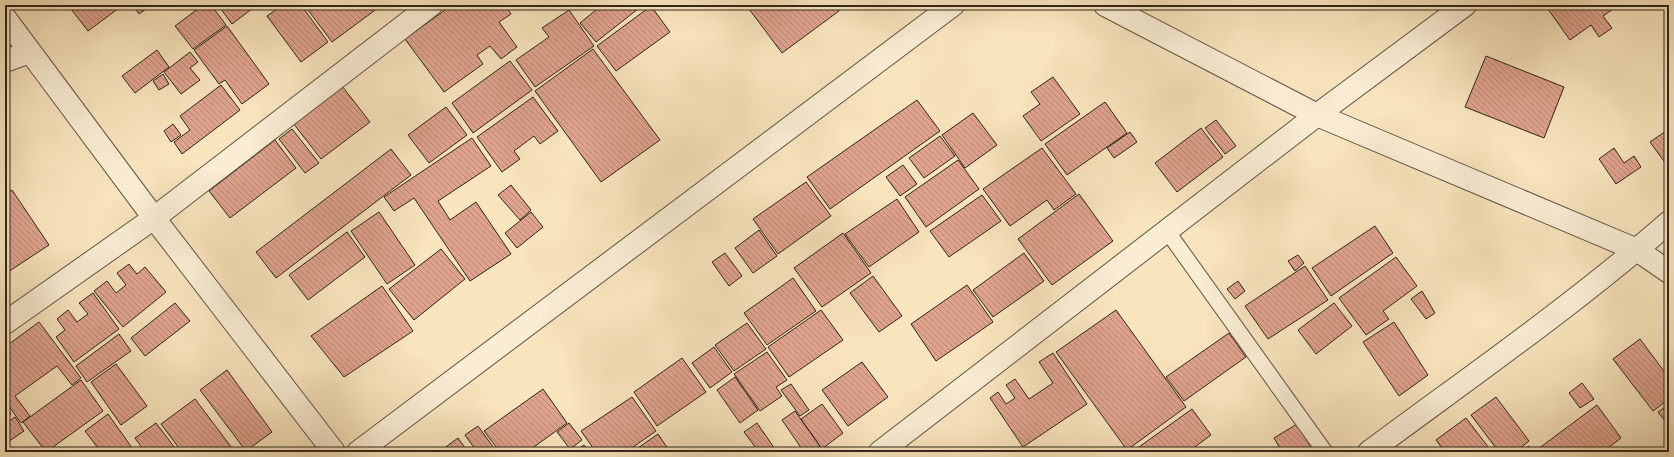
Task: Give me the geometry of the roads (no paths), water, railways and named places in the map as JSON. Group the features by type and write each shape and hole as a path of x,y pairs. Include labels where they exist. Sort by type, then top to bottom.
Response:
{"street":[{"path":"5,323 154,218 431,5"},
{"path":"358,452 953,5"},
{"path":"1106,5 1317,115 1637,250 1669,272"},
{"path":"880,452 1317,115 1465,5"},
{"path":"5,18 154,218 334,452"},
{"path":"5,61 30,52"},
{"path":"1369,452 1552,316 1637,250 1669,222"}],"lane":[{"path":"1167,231 1325,452"}]}
